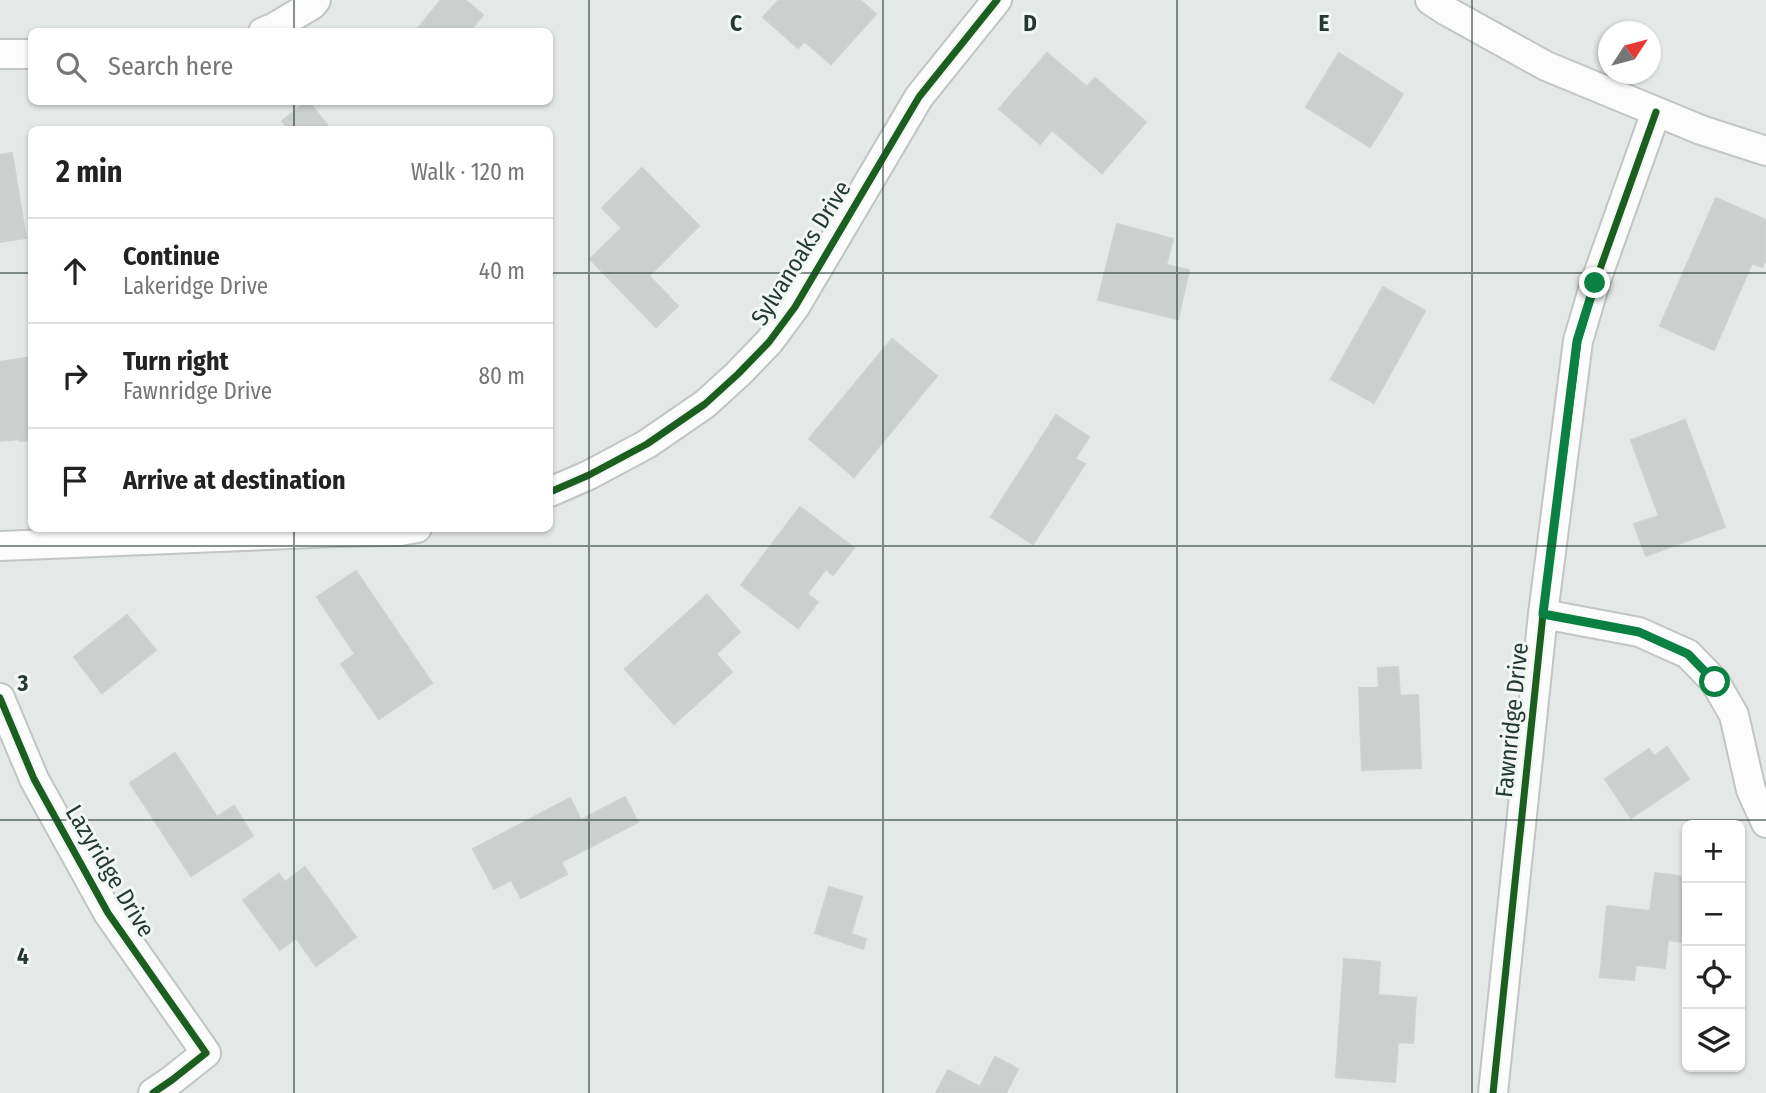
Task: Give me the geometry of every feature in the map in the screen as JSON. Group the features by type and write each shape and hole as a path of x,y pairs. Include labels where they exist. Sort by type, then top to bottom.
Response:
{"street":[{"path":"273,28 316,0"},
{"name":"Sylvanoaks Drive","path":"553,491 647,444 705,404 769,342 795,307 919,97 997,0"},
{"path":"1430,0 1546,66 1701,131 1766,151"},
{"path":"0,54 28,54"},
{"name":"Fawnridge Drive","path":"1493,1093 1543,614 1577,341 1656,113"},
{"path":"0,545 337,532"},
{"path":"1543,614 1639,632 1688,654 1715,682 1734,715 1751,790 1766,823"},
{"name":"Lazyridge Drive","path":"0,698 34,779 108,913 206,1053 153,1093"}],"building":[{"path":"441,0 465,0 483,15 472,28 418,28"},
{"path":"779,0 860,0 876,14 831,64 804,41 798,48 763,17"},
{"path":"1047,53 1087,87 1095,78 1146,122 1102,173 1052,130 1040,144 999,109"},
{"path":"1339,53 1403,94 1370,147 1306,107"},
{"path":"302,105 311,105 328,126 286,126 282,121"},
{"path":"12,153 26,238 0,242 0,155"},
{"path":"642,168 699,226 649,276 678,306 656,327 590,259 622,228 602,208"},
{"path":"1716,198 1766,220 1766,259 1762,267 1752,263 1714,350 1660,326"},
{"path":"1117,224 1173,239 1166,265 1189,270 1178,319 1098,300"},
{"path":"1383,287 1425,311 1374,403 1331,379"},
{"path":"892,339 937,376 854,477 809,439"},
{"path":"28,358 28,440 0,441 0,362"},
{"path":"1056,415 1089,437 1075,459 1085,464 1033,544 991,517"},
{"path":"1685,420 1725,527 1646,556 1634,524 1659,516 1631,440"},
{"path":"800,507 854,548 833,575 826,569 807,594 818,602 798,628 741,585"},
{"path":"356,571 432,683 379,719 341,664 355,654 317,597"},
{"path":"707,595 740,632 716,654 732,672 674,724 625,669"},
{"path":"127,615 156,650 102,693 74,657"},
{"path":"1398,667 1400,696 1418,695 1421,768 1362,770 1359,688 1379,688 1378,668"},
{"path":"1667,747 1689,779 1631,818 1605,779 1649,749 1654,756"},
{"path":"175,753 217,817 234,806 253,836 191,876 130,783"},
{"path":"625,797 638,822 561,862 567,874 521,898 511,880 494,889 473,849 570,798 581,820"},
{"path":"305,867 356,937 316,966 296,938 280,950 243,900 279,874 285,882"},
{"path":"1655,873 1682,876 1682,942 1668,940 1665,968 1636,965 1634,980 1600,977 1607,906 1650,911"},
{"path":"829,887 862,897 851,934 866,939 863,949 815,933"},
{"path":"1344,959 1380,962 1378,995 1416,998 1413,1043 1398,1042 1395,1082 1336,1077"},
{"path":"995,1057 1018,1069 1006,1093 936,1093 948,1070 980,1087"}],"cycle path":[{"path":"553,491 647,444 705,404 769,342 795,307 919,97 997,0"},
{"path":"1493,1093 1543,614 1578,341 1595,283 1656,112"},
{"path":"0,698 34,779 108,913 206,1053 153,1093"}],"route":[{"path":"1595,283 1577,341 1543,614 1639,632 1688,654 1715,682"}]}
